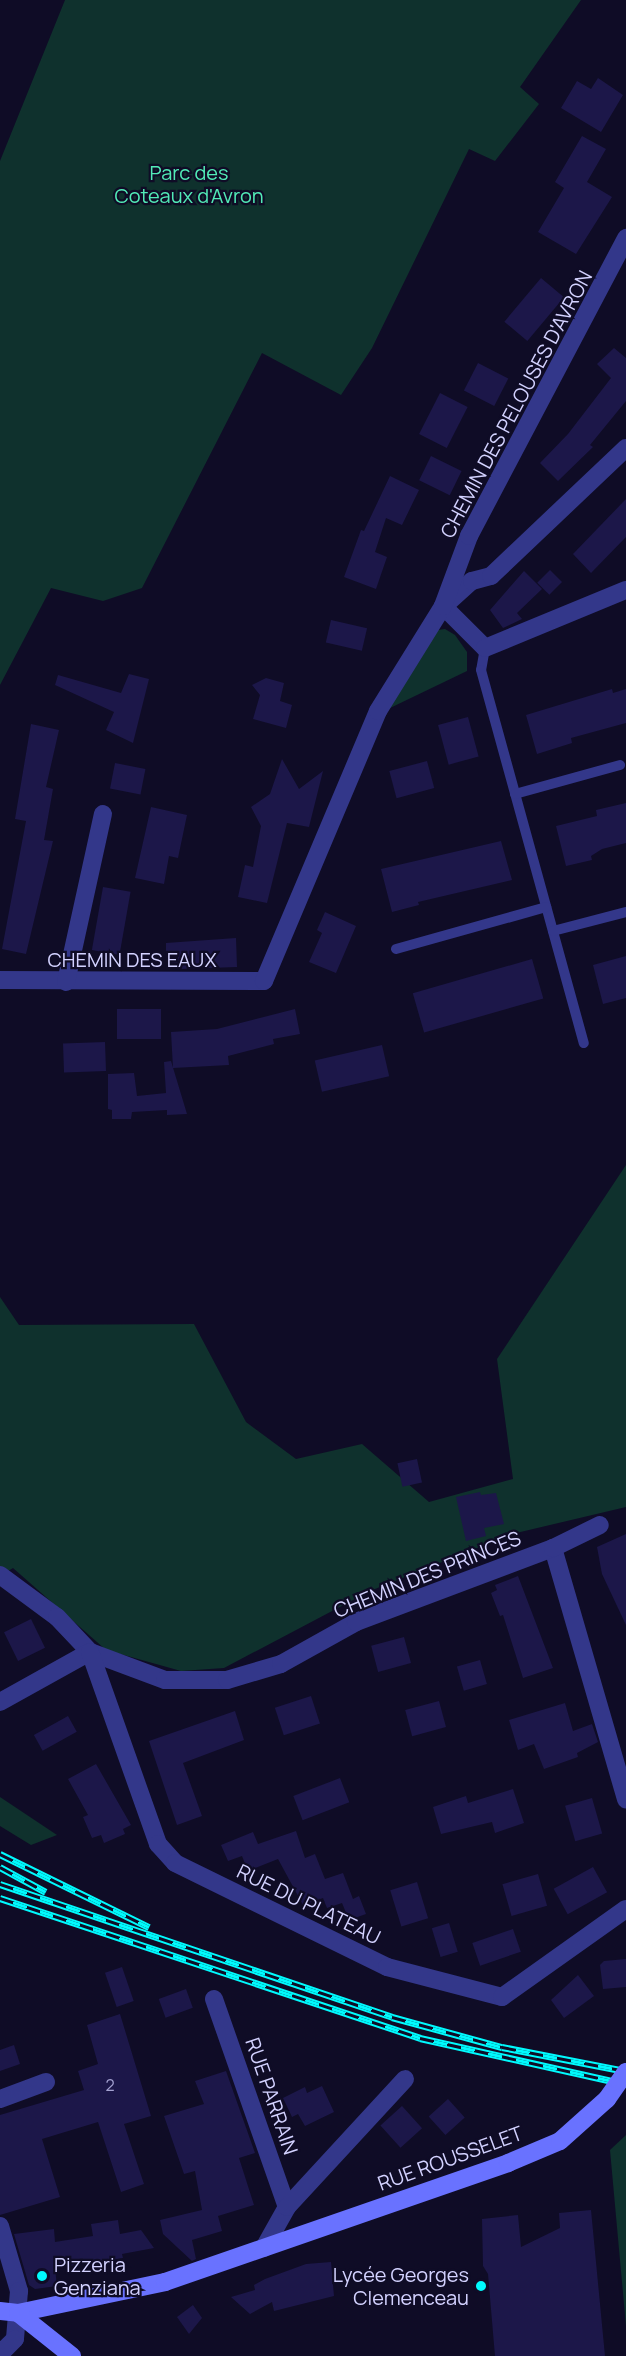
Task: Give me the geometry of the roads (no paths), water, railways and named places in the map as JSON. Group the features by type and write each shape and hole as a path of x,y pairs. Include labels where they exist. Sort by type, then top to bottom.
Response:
{"street":[{"name":"CHEMIN DES PELOUSES D'AVRON","path":"264,981 378,711 443,606 469,536 626,238"},
{"path":"626,448 491,576 472,581 443,606 485,648 626,590"},
{"path":"66,982 103,814"},
{"name":"CHEMIN DES EAUX","path":"0,980 264,981"},
{"name":"CHEMIN DES PRINCES","path":"0,1575 57,1617 90,1652 165,1680 227,1680 281,1664 356,1622 553,1548 600,1525"},
{"path":"553,1548 626,1800"},
{"path":"0,1702 90,1652"},
{"name":"RUE DU PLATEAU","path":"90,1652 158,1844 175,1863 339,1946 387,1967 502,1997 626,1909"},
{"name":"RUE PARRAIN","path":"214,1999 287,2207"},
{"name":"RUE ROUSSELET","path":"9,2312 165,2282 508,2163 560,2141 607,2099 626,2072"},
{"path":"264,2248 287,2207 405,2079"},
{"path":"0,2099 46,2082"},
{"path":"0,2226 19,2291 9,2312 15,2339 0,2354"},
{"path":"9,2312 72,2356"}],"lane":[{"path":"485,648 481,670 584,1043"},
{"path":"515,794 620,765"},
{"path":"396,949 546,908"},
{"path":"553,931 626,912"}],"railway":[{"path":"0,1854 149,1927"},
{"path":"0,1867 46,1892"},
{"path":"0,1884 392,2017 502,2047 626,2071"},
{"path":"0,1898 420,2038 626,2084"}],"place":[{"name":"Pizzeria Genziana","path":"42,2276"},
{"name":"Lycée Georges Clemenceau","path":"481,2286"}],"park label":[{"name":"Parc des Coteaux d'Avron","path":"189,184"}]}
